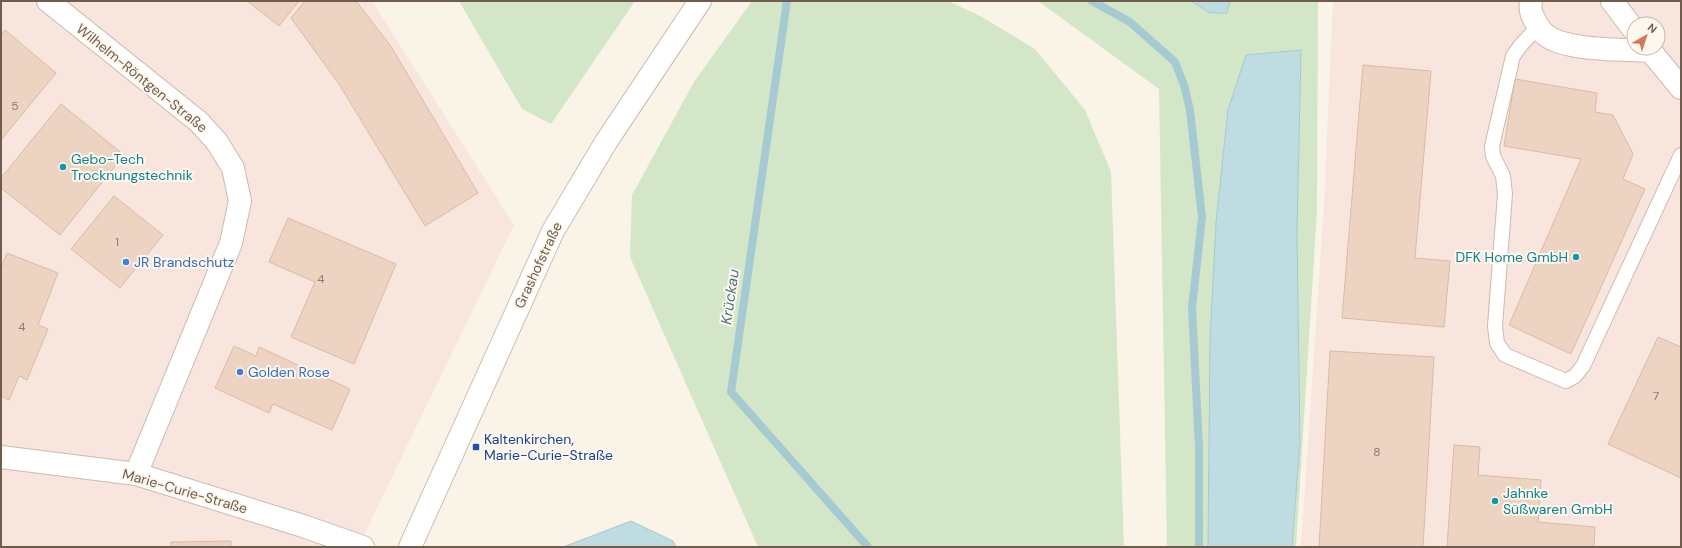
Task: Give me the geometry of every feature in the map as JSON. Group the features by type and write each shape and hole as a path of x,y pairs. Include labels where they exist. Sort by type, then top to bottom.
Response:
{"street":[{"name":"Wilhelm-Röntgen-Straße","path":"48,1 199,122 218,142 233,168 240,201 231,243 136,474"},
{"name":"Grashofstraße","path":"410,547 553,231 606,142 700,1"},
{"path":"1531,1 1532,16 1538,27 1546,36 1557,41 1576,46 1626,48"},
{"path":"1612,1 1626,19"},
{"path":"1654,56 1681,88"},
{"name":"Marie-Curie-Straße","path":"1,457 136,474 303,526 363,547"}],"lane":[{"path":"1538,27 1513,56 1492,146 1493,156 1503,176 1504,194 1496,326 1497,343 1505,355 1566,381 1575,376 1583,366 1681,155"}],"shaded area":[{"path":"1,1 372,1 514,225 358,547 1,547"},
{"path":"1333,1 1681,1 1681,547 1301,547 1324,206"}],"green space":[{"path":"459,1 635,1 551,124 522,109"},
{"path":"752,1 948,1 982,17 1035,49 1085,110 1111,172 1124,547 758,547 630,257 632,195 694,82"},
{"path":"1038,1 1191,1 1210,13 1227,13 1230,1 1318,1 1317,210 1296,547 1167,547 1159,89"}],"water":[{"path":"1191,1 1230,1 1227,13 1210,13"},
{"path":"1301,50 1297,233 1300,442 1292,547 1208,547 1210,339 1216,222 1228,110 1246,55"},
{"path":"631,521 673,541 676,547 563,547"}],"building":[{"path":"247,1 299,1 279,26"},
{"path":"305,1 356,1 390,45 478,193 425,226 339,84 291,18"},
{"path":"5,30 56,73 1,140 1,35"},
{"path":"1363,65 1431,71 1415,258 1450,261 1444,327 1342,318"},
{"name":"DFK Home GmbH","path":"1515,79 1597,93 1595,112 1613,115 1633,154 1623,179 1645,189 1571,354 1509,325 1581,159 1504,146"},
{"name":"Gebo-Tech Trocknungstechnik","path":"61,104 124,155 60,235 1,188 1,178"},
{"path":"114,196 163,235 120,288 71,249"},
{"path":"288,218 396,264 354,364 291,337 315,282 269,262"},
{"path":"7,253 58,273 38,325 48,329 27,380 19,376 9,400 1,396 1,268"},
{"path":"1658,337 1681,347 1681,478 1608,444"},
{"path":"234,346 256,356 259,347 350,389 332,430 273,404 269,413 215,388"},
{"path":"1330,351 1434,357 1423,547 1319,547"},
{"name":"Jahnke Süßwaren GmbH","path":"1454,445 1480,447 1478,475 1541,480 1538,522 1595,527 1594,547 1447,547"},
{"path":"231,541 231,547 171,547 171,542"}],"waterway":[{"name":"Krückau","path":"787,1 731,392 868,547"},
{"path":"1092,1 1130,22 1175,62 1184,85 1190,110 1202,217 1192,308 1199,447 1199,547"}],"place":[{"name":"Gebo-Tech Trocknungstechnik","path":"63,167"},
{"name":"DFK Home GmbH","path":"1576,257"},
{"name":"JR Brandschutz","path":"126,262"},
{"name":"Golden Rose","path":"240,372"},
{"name":"Kaltenkirchen, Marie-Curie-Straße","path":"476,447"},
{"name":"Jahnke Süßwaren GmbH","path":"1495,501"}]}
